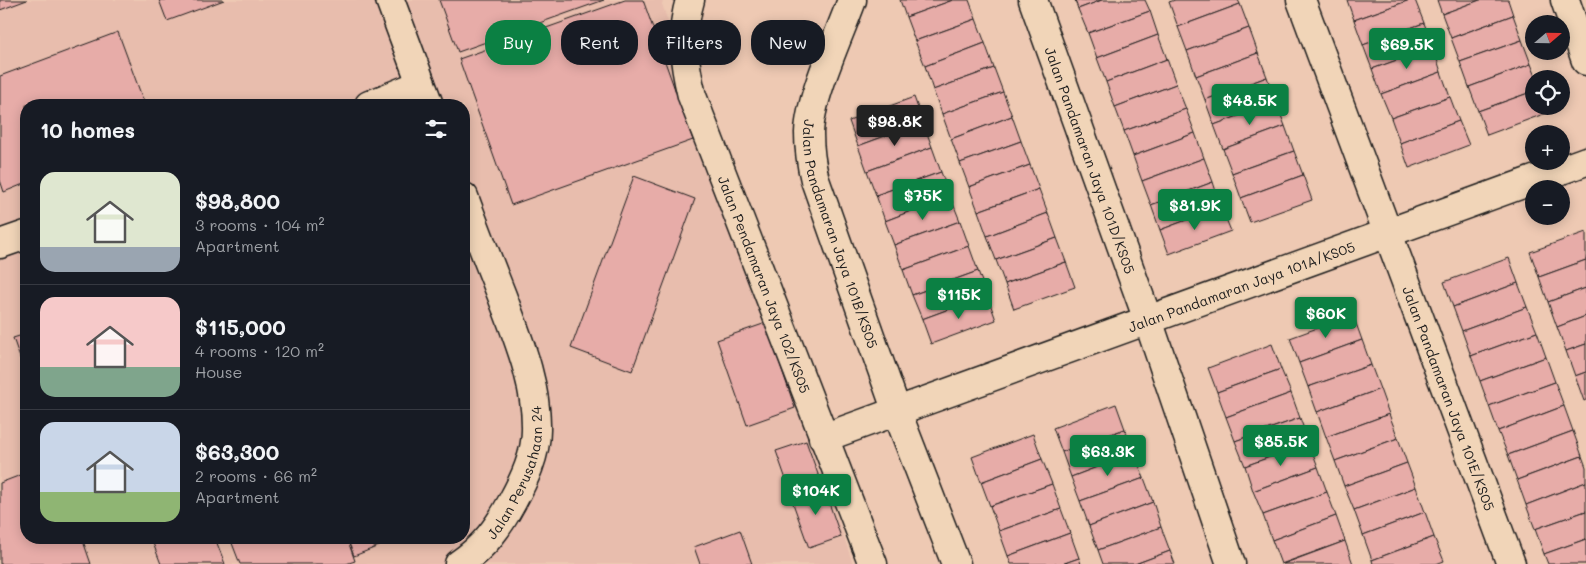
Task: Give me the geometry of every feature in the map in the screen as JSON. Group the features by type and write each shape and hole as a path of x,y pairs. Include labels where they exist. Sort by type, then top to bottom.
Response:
{"street":[{"path":"390,0 425,95 403,99"},
{"name":"Jalan Pendamaran Jaya 102/KS05","path":"690,0 683,40 684,65 692,96 873,564"},
{"name":"Jalan Pandamaran Jaya 101B/KS05","path":"852,0 814,105 809,131 810,154 815,180 897,412"},
{"name":"Jalan Pandamaran Jaya 101D/KS05","path":"1033,0 1148,320 1231,564"},
{"name":"Jalan Pandamaran Jaya 101E/KS05","path":"1301,0 1386,233 1511,564"},
{"path":"1564,0 1586,61"},
{"name":"Jalan Pandamaran Jaya 101A/KS05","path":"823,438 1586,161"},
{"name":"Jalan Perusahaan 24","path":"459,564 476,553 493,535 508,510 534,451 536,431 534,396 526,363 470,212"},
{"path":"0,244 20,237"},
{"path":"897,412 956,564"}],"shaded area":[{"path":"0,0 663,0 662,4 667,20 648,20 648,65 683,65 853,564 0,564"}],"building":[{"path":"0,0 27,0 0,10"},
{"path":"159,0 224,0 167,21"},
{"path":"439,0 604,0 548,20 485,20 485,42 458,52"},
{"path":"625,0 643,0 650,20 648,20 648,65 666,65 693,140 511,205 459,59 485,50 485,65 551,65 551,26 561,23 561,65 638,65 638,20 569,20"},
{"path":"900,0 953,0 906,17"},
{"path":"953,0 969,0 976,19 915,41 906,17"},
{"path":"1075,0 1102,0 1078,9"},
{"path":"1102,0 1145,0 1150,11 1088,33 1078,9"},
{"path":"1175,0 1238,0 1240,4 1178,27 1169,2"},
{"path":"1347,0 1410,0 1354,20"},
{"path":"1410,0 1415,0 1424,23 1363,45 1354,20"},
{"path":"1437,0 1480,0 1442,14"},
{"path":"1480,0 1508,0 1513,15 1451,38 1442,14"},
{"path":"1240,4 1249,28 1187,51 1178,27"},
{"path":"1150,11 1158,35 1097,58 1088,33"},
{"path":"1513,15 1522,40 1460,62 1451,38"},
{"path":"976,19 985,43 925,66 915,41"},
{"path":"1424,23 1433,47 1372,69 1363,45"},
{"path":"1249,28 1258,53 1196,76 1187,51"},
{"path":"118,32 143,99 20,99 20,185 4,192 0,180 0,76"},
{"path":"1158,35 1167,59 1106,82 1097,58"},
{"path":"1522,40 1525,48 1525,60 1530,60 1531,64 1469,87 1460,62"},
{"path":"985,43 994,68 933,90 925,66"},
{"path":"1433,47 1441,72 1381,94 1372,69"},
{"path":"1258,53 1267,77 1205,100 1196,76"},
{"path":"1167,59 1176,84 1115,107 1106,82"},
{"path":"1531,64 1533,70 1525,70 1525,94 1478,111 1469,87"},
{"path":"994,68 1003,92 942,114 933,90"},
{"path":"1441,72 1450,97 1391,118 1381,94"},
{"path":"1267,77 1276,102 1214,125 1205,100"},
{"path":"1176,84 1186,109 1124,131 1115,107"},
{"path":"1003,92 1012,116 951,139 942,114"},
{"path":"1525,94 1525,115 1541,115 1487,135 1478,111"},
{"path":"914,97 923,122 858,146 849,121"},
{"path":"1450,97 1459,121 1400,143 1391,118"},
{"path":"1276,102 1285,126 1223,149 1214,125"},
{"path":"1186,109 1195,133 1133,156 1124,131"},
{"path":"1012,116 1021,141 960,163 951,139"},
{"path":"1459,121 1469,145 1409,168 1400,143"},
{"path":"923,122 932,147 867,171 858,146"},
{"path":"1285,126 1294,151 1232,173 1223,149"},
{"path":"1195,133 1204,158 1142,181 1133,156"},
{"path":"1021,141 1030,165 969,187 960,163"},
{"path":"932,147 941,172 876,195 867,171"},
{"path":"1294,151 1303,175 1241,198 1232,173"},
{"path":"1204,158 1213,182 1151,205 1142,181"},
{"path":"1030,165 1039,189 978,211 969,187"},
{"path":"941,172 950,196 885,221 876,195"},
{"path":"1303,175 1312,200 1250,222 1241,198"},
{"path":"634,176 695,199 632,371 571,348"},
{"path":"1213,182 1221,207 1160,230 1151,205"},
{"path":"1039,189 1048,213 987,236 978,211"},
{"path":"950,196 960,221 894,245 885,221"},
{"path":"1221,207 1231,231 1169,254 1160,230"},
{"path":"1048,213 1057,238 996,260 987,236"},
{"path":"960,221 969,246 903,270 894,245"},
{"path":"1586,232 1586,260 1539,277 1530,252"},
{"path":"1057,238 1066,262 1005,284 996,260"},
{"path":"969,246 978,271 912,295 903,270"},
{"path":"1509,258 1518,283 1453,307 1444,282"},
{"path":"1586,260 1586,288 1548,302 1539,277"},
{"path":"1066,262 1075,287 1014,309 1005,284"},
{"path":"978,271 987,295 922,319 912,295"},
{"path":"1518,283 1527,307 1462,331 1453,307"},
{"path":"1586,288 1586,316 1557,327 1548,302"},
{"path":"987,295 996,320 931,344 922,319"},
{"path":"1527,307 1537,332 1471,356 1462,331"},
{"path":"1353,315 1362,340 1299,363 1290,338"},
{"path":"1586,316 1586,344 1566,351 1557,327"},
{"path":"766,323 795,408 747,425 717,340"},
{"path":"1537,332 1546,357 1480,381 1471,356"},
{"path":"20,336 20,358 13,338"},
{"path":"1362,340 1371,365 1308,387 1299,363"},
{"path":"1272,344 1281,369 1217,392 1208,368"},
{"path":"1586,344 1586,372 1575,376 1566,351"},
{"path":"1546,357 1555,382 1489,406 1480,381"},
{"path":"1371,365 1380,389 1317,412 1308,387"},
{"path":"1281,369 1291,393 1226,417 1217,392"},
{"path":"1586,372 1586,400 1584,401 1575,376"},
{"path":"1555,382 1564,406 1498,431 1489,406"},
{"path":"1380,389 1389,414 1326,437 1317,412"},
{"path":"1291,393 1300,418 1235,441 1226,417"},
{"path":"1116,404 1125,429 1062,452 1053,428"},
{"path":"1564,406 1573,431 1508,455 1498,431"},
{"path":"1389,414 1398,438 1335,461 1326,437"},
{"path":"1300,418 1309,443 1245,466 1235,441"},
{"path":"1125,429 1134,453 1071,477 1062,452"},
{"path":"1573,431 1582,456 1517,480 1508,455"},
{"path":"1033,434 1042,459 981,482 972,457"},
{"path":"1398,438 1407,463 1344,486 1335,461"},
{"path":"806,441 819,477 789,488 776,451"},
{"path":"1309,443 1318,467 1253,491 1245,466"},
{"path":"1134,453 1144,478 1080,501 1071,477"},
{"path":"1582,456 1586,467 1586,482 1526,505 1517,480"},
{"path":"1042,459 1052,484 990,506 981,482"},
{"path":"1407,463 1416,487 1354,510 1344,486"},
{"path":"1318,467 1327,492 1263,515 1253,491"},
{"path":"20,475 20,544 84,544 91,564 0,564 0,483"},
{"path":"1144,478 1153,502 1089,526 1080,501"},
{"path":"1586,482 1586,511 1535,529 1526,505"},
{"path":"822,483 841,537 809,548 790,495"},
{"path":"1052,484 1061,509 999,531 990,506"},
{"path":"1416,487 1425,512 1363,535 1354,510"},
{"path":"1327,492 1336,516 1272,540 1263,515"},
{"path":"1153,502 1161,527 1098,550 1089,526"},
{"path":"1061,509 1070,533 1008,556 999,531"},
{"path":"1586,511 1586,539 1544,554 1535,529"},
{"path":"1425,512 1434,537 1372,560 1363,535"},
{"path":"1336,516 1345,541 1281,564 1272,540"},
{"path":"1161,527 1170,551 1135,564 1103,564 1098,550"},
{"path":"740,530 752,564 700,564 694,547"},
{"path":"1070,533 1079,558 1062,564 1011,564 1008,556"},
{"path":"1434,537 1444,561 1436,564 1373,564 1372,560"},
{"path":"1586,539 1586,564 1548,564 1544,554"},
{"path":"1345,541 1353,564 1283,564"},
{"path":"153,544 217,544 225,564 161,564"},
{"path":"232,544 349,544 355,561 346,564 240,564"},
{"path":"349,544 384,544 354,556"},
{"path":"1170,551 1175,564 1135,564"},
{"path":"1079,558 1081,564 1062,564"}]}
